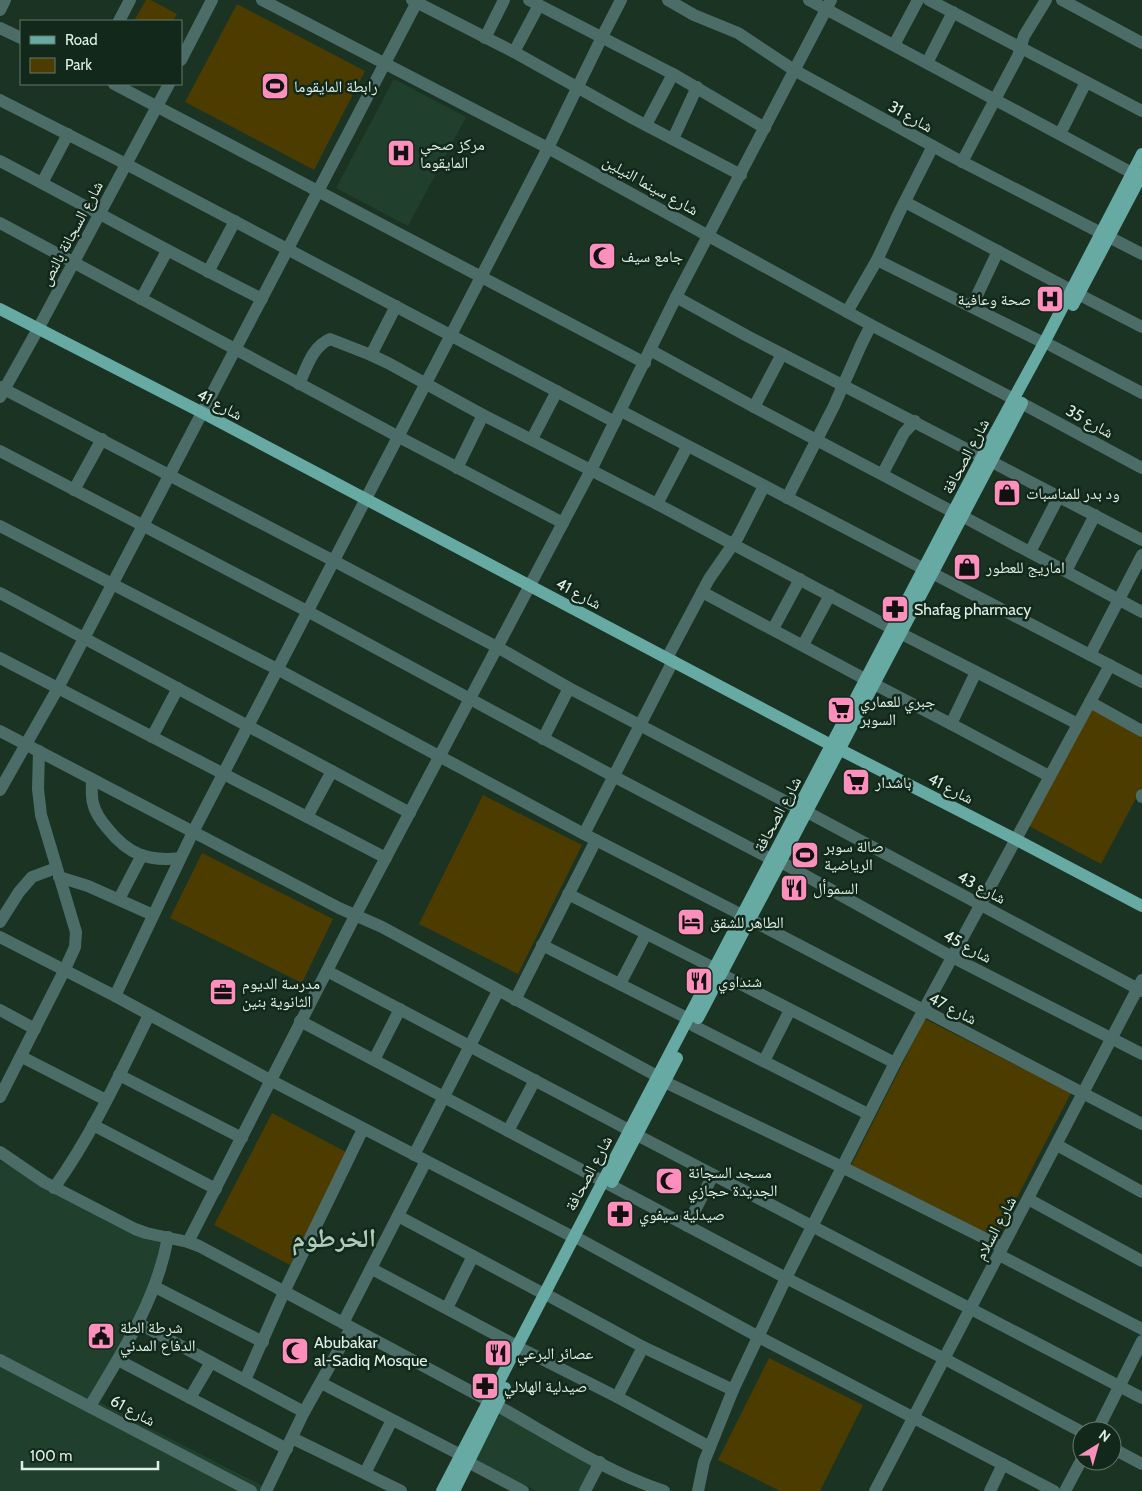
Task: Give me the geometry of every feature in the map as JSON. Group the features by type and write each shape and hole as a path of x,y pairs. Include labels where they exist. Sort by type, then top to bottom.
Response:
{"main road":[{"name":"شارع الصحافة","path":"454,1491 465,1459 606,1183 1105,234 1139,176 1142,154"},
{"name":"شارع 41","path":"0,309 203,413 836,748 1142,906"},
{"name":"شارع الصحافة","path":"442,1491 465,1459"}],"street":[{"path":"0,10 5,0"},
{"path":"120,20 130,0"},
{"path":"182,58 212,0"},
{"name":"شارع سينما النيلين","path":"262,0 548,148 871,325 1018,401"},
{"path":"485,38 504,0"},
{"path":"115,996 193,832 399,437 424,384 548,148 622,0"},
{"name":"شارع 31","path":"668,0 694,15 738,33 794,70 962,162 1142,254"},
{"path":"809,0 829,5 894,45 1139,176"},
{"path":"894,45 918,0"},
{"path":"930,0 1142,111"},
{"path":"962,162 1018,56 1024,36 1046,0"},
{"path":"1062,0 1142,43"},
{"path":"0,790 85,638 386,64 415,1 514,52 741,175"},
{"path":"514,52 534,2 698,87 765,128"},
{"path":"188,1242 300,1021 591,470 676,297 829,5"},
{"path":"927,63 953,12"},
{"path":"0,28 20,38"},
{"path":"646,125 673,74"},
{"path":"1060,134 1086,82"},
{"path":"116,85 644,363"},
{"name":"شارع السجانة بالنص","path":"1,391 38,329 168,85"},
{"path":"673,139 698,87"},
{"path":"0,100 126,164 558,391 688,447 1142,682"},
{"path":"42,183 68,134"},
{"path":"847,312 877,260 933,146"},
{"path":"0,161 262,300"},
{"path":"905,202 1142,327"},
{"path":"208,272 235,221"},
{"path":"0,223 563,523"},
{"path":"140,299 167,251"},
{"path":"972,306 998,251"},
{"path":"877,260 1048,344 1142,393"},
{"path":"676,297 782,354 844,384 1142,540"},
{"path":"371,355 396,306"},
{"path":"787,498 834,406 871,325"},
{"path":"299,384 315,351 319,346 330,340 371,355 1078,724"},
{"path":"650,350 1142,612"},
{"path":"754,407 782,354"},
{"name":"شارع 43","path":"1,391 170,474 497,647 569,688 641,724 980,904 1141,986"},
{"path":"532,439 558,391"},
{"name":"شارع 35","path":"1018,401 1142,468"},
{"path":"457,468 483,415"},
{"path":"883,473 904,433 915,421"},
{"path":"74,490 102,439"},
{"path":"657,504 688,447"},
{"name":"شارع 45","path":"0,451 776,861 952,957 1142,1054"},
{"path":"584,834 641,724 702,592 713,572 734,544 764,486"},
{"path":"1030,552 1059,496"},
{"path":"1066,571 1095,515"},
{"name":"شارع 47","path":"0,526 277,669 584,834 1142,1124"},
{"path":"1090,655 1142,555"},
{"path":"773,629 800,579"},
{"path":"702,592 1050,776"},
{"path":"0,593 410,813"},
{"path":"803,645 830,595"},
{"path":"0,658 386,858"},
{"path":"698,1491 704,1462 757,1336 868,1114 1110,665"},
{"path":"950,724 976,672"},
{"path":"152,737 178,688"},
{"path":"543,739 569,688"},
{"path":"1090,702 1142,731"},
{"path":"0,730 355,916 382,927 661,1079 842,1167 1142,1329"},
{"path":"0,1097 4,1079 22,1057 75,947 76,932 57,873 40,807 38,789 39,751"},
{"path":"307,817 332,771"},
{"path":"92,779 92,801 98,817 122,844 142,856 161,859 180,858"},
{"path":"515,1000 596,840"},
{"path":"119,898 142,856"},
{"path":"0,922 19,892 32,877 57,873 119,898 153,915"},
{"path":"568,894 895,1063"},
{"path":"620,984 646,934"},
{"path":"0,937 1054,1491"},
{"path":"542,945 868,1114"},
{"path":"327,971 713,1175 1142,1398"},
{"name":"شارع السلام","path":"875,1491 1141,986"},
{"path":"266,1491 304,1412 321,1382 398,1216 444,1097 498,991"},
{"path":"374,1060 400,1009"},
{"path":"0,1010 35,1029"},
{"path":"764,1061 790,1010"},
{"path":"54,1188 93,1125 149,1015"},
{"path":"300,1021 1072,1427"},
{"path":"22,1057 106,1100"},
{"path":"119,1075 242,1138"},
{"path":"508,1131 535,1080"},
{"path":"93,1125 216,1189"},
{"path":"246,1380 284,1292 363,1128"},
{"path":"1057,1146 1142,1192"},
{"path":"0,1152 54,1188 135,1229 188,1242 223,1257 284,1292 600,1462 640,1482 664,1491"},
{"path":"688,1226 713,1175"},
{"path":"1028,1199 1142,1261"},
{"path":"398,1216 643,1347 733,1390"},
{"path":"90,1406 118,1360 155,1288 168,1238"},
{"path":"447,1308 473,1256"},
{"path":"372,1269 710,1447"},
{"path":"155,1288 263,1342"},
{"path":"138,1323 304,1412"},
{"path":"1102,1421 1142,1341"},
{"path":"618,1397 643,1347"},
{"name":"شارع 61","path":"0,1360 251,1491"},
{"path":"118,1360 190,1398 290,1444 365,1473 400,1491"},
{"path":"190,1398 210,1362"},
{"path":"321,1382 523,1491"},
{"path":"365,1473 392,1420"},
{"path":"1122,1453 1142,1464"},
{"path":"585,1491 600,1462"},
{"path":"990,1491 1003,1464"},
{"path":"1065,1491 1076,1471"}],"shaded area":[{"name":"مركز صحي المايقوما","path":"394,79 466,117 408,226 336,188"},
{"path":"0,1161 170,1248 93,1399 263,1486 260,1491 0,1491"},
{"path":"501,1410 596,1463 582,1491 536,1491 475,1459"}],"green space":[{"path":"146,0 151,0 177,14 174,20 135,20"},
{"name":"رابطة المايقوما","path":"237,4 365,71 314,170 185,102"},
{"path":"1093,706 1142,732 1142,787 1101,864 1029,826"},
{"path":"483,795 582,845 518,974 419,924"},
{"path":"202,853 333,919 302,983 170,918"},
{"path":"925,1019 1071,1093 995,1240 851,1166"},
{"path":"272,1113 348,1153 290,1265 214,1225"},
{"path":"769,1358 863,1405 820,1491 780,1491 718,1460"}],"place":[{"name":"رابطة المايقوما","path":"275,86"},
{"name":"مركز صحي المايقوما","path":"401,153"},
{"name":"جامع سيف","path":"602,256"},
{"name":"صحة وعافية","path":"1050,299"},
{"name":"ود بدر للمناسبات","path":"1007,493"},
{"name":"اماريج للعطور","path":"967,567"},
{"name":"Shafag pharmacy","path":"895,609"},
{"name":"جبري للعماري السوبر","path":"841,710"},
{"name":"باشدار","path":"856,782"},
{"name":"صالة سوبر الرياضية","path":"805,855"},
{"name":"السموأل","path":"794,888"},
{"name":"الطاهر للشقق","path":"691,922"},
{"name":"شنداوي","path":"699,981"},
{"name":"مدرسة الديوم الثانوية بنين","path":"223,992"},
{"name":"مسجد السجانة الجديدة حجازي","path":"669,1181"},
{"name":"صيدلية سيفوي","path":"620,1214"},
{"name":"شرطة الطة الدفاع المدني","path":"101,1336"},
{"name":"Abubakar al-Sadiq Mosque","path":"295,1351"},
{"name":"عصائر البرعي","path":"498,1353"},
{"name":"صيدلية الهلالي","path":"485,1386"}],"district":[{"name":"الخرطوم","path":"334,1238"}]}
